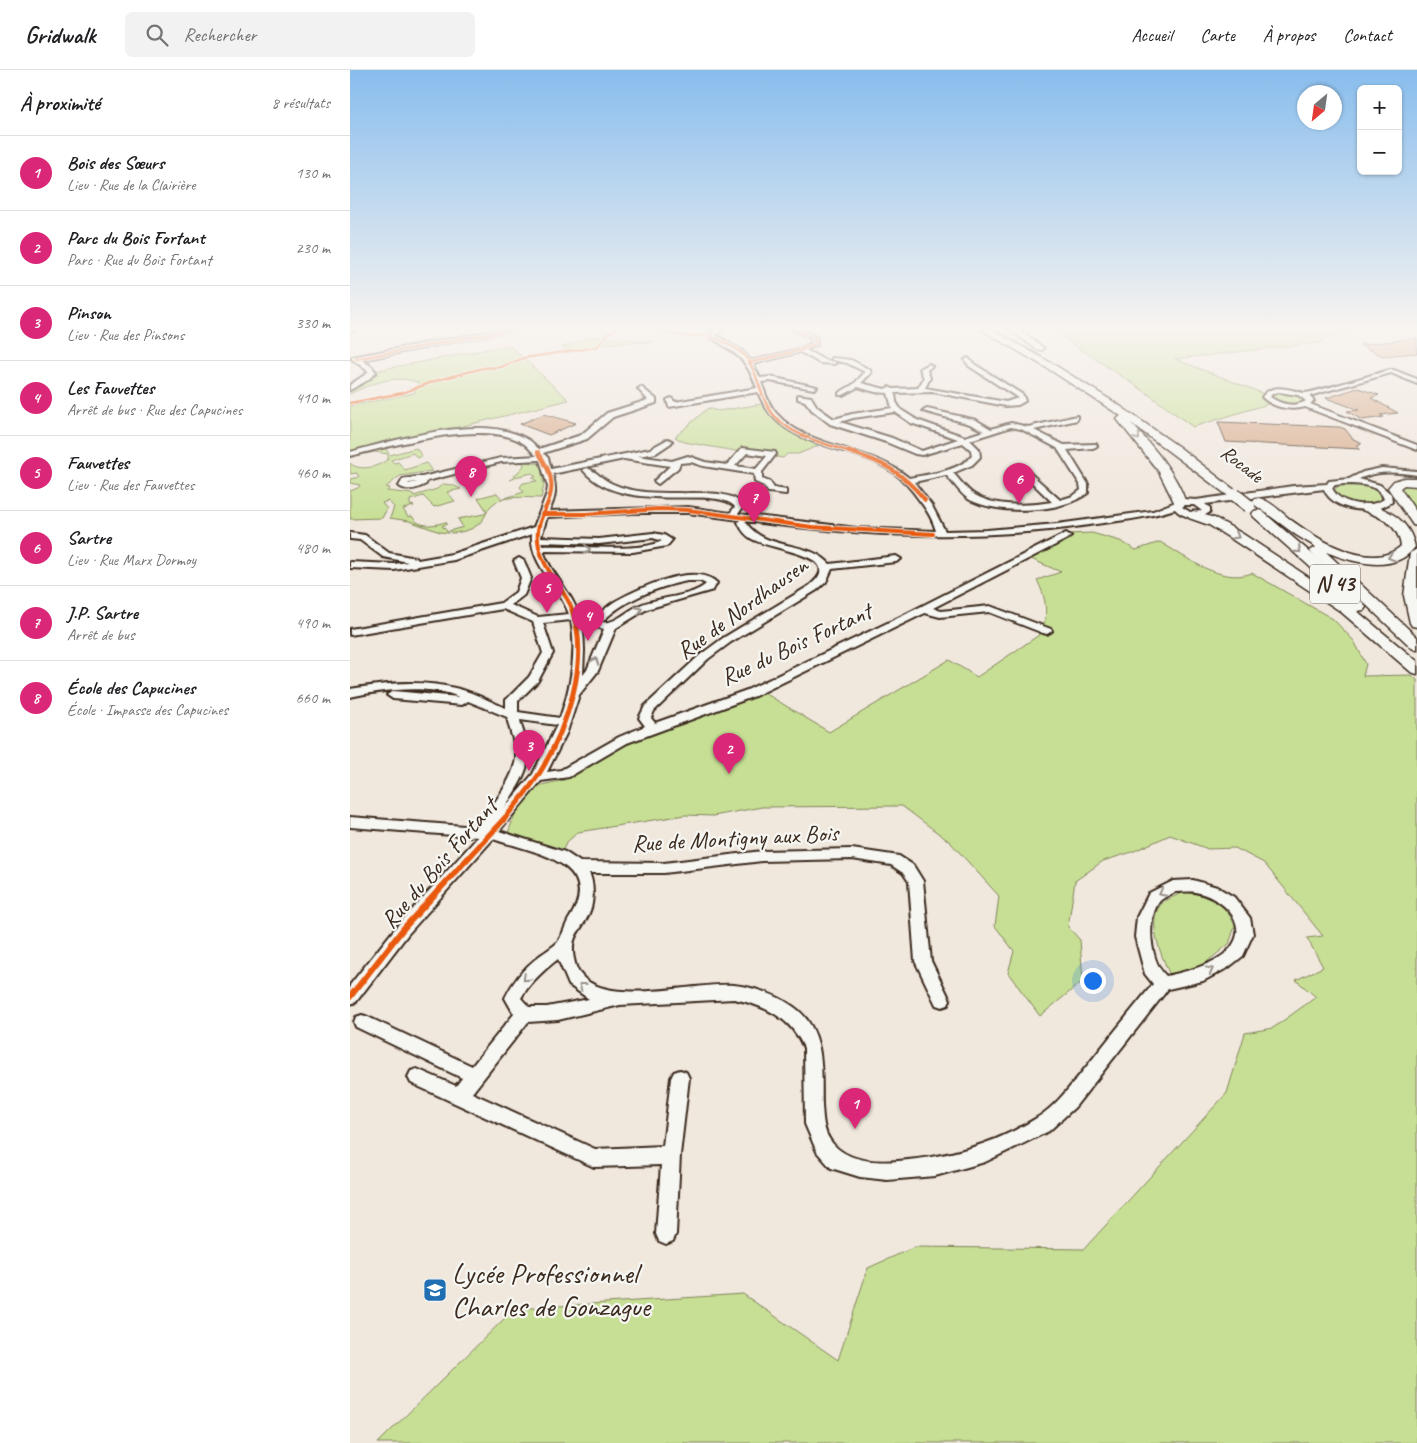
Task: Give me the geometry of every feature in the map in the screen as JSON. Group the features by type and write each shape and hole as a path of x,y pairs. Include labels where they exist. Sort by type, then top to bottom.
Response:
{"highway":[{"path":"1097,393 1133,431 1177,490 1178,505"},
{"name":"N 43","path":"1100,393 1248,499 1417,667"},
{"path":"1417,480 1403,481 1396,484 1394,488 1417,522"},
{"path":"1248,499 1310,540 1343,556 1382,560 1404,553 1408,547 1407,535 1398,523 1384,513 1366,507"},
{"name":"Rocade","path":"1248,499 1330,561 1417,644"},
{"path":"1387,503 1410,525 1417,540"},
{"path":"1192,511 1238,537 1346,608 1417,667"},
{"path":"1417,557 1410,597 1411,607 1417,623"}],"street":[{"path":"422,480 501,460 540,455 584,438 610,415 653,401 645,393"},
{"path":"671,400 672,405 742,393"},
{"path":"761,393 771,413 790,428 821,442 877,460 910,480 921,493 937,520 941,534"},
{"path":"891,393 891,398 897,410 907,418 923,426 964,439 973,445 976,451 976,457 970,463 948,473 910,480"},
{"path":"948,393 1006,404 1015,403 1022,399 1022,396 1017,393"},
{"path":"1268,393 1266,397 1272,402 1286,406 1306,405 1417,448"},
{"path":"1300,393 1306,395 1313,393"},
{"path":"1306,395 1310,401 1306,405"},
{"path":"801,397 808,399 813,408 833,422 922,453 1010,425 1027,429 1055,442 1061,448 1084,484 1085,491 1073,500 1012,507 984,502 965,493 948,473"},
{"path":"833,422 852,416 897,410"},
{"path":"927,411 973,422 990,431"},
{"path":"1027,429 1074,418"},
{"path":"350,454 442,434 473,430 503,432 518,436 540,455 549,472 552,490 542,514 538,539 541,557 570,602 576,621 579,662 574,693 564,722 538,777"},
{"path":"549,472 653,451 668,441"},
{"path":"1061,448 1093,446"},
{"path":"729,468 746,450 772,454 758,472 758,480 767,484 771,490 783,492"},
{"path":"625,457 674,464"},
{"path":"658,481 675,466 674,464 679,460 685,459 696,460 703,464 758,472"},
{"path":"1020,466 1056,502"},
{"path":"587,470 602,483 636,492 656,495 726,497 738,504 739,507 733,515"},
{"path":"1351,481 1361,474 1374,470 1417,473"},
{"path":"1378,487 1378,482 1384,478 1401,476 1417,480"},
{"path":"542,514 659,509 733,515 812,527 941,534 1057,528 1154,513 1192,511 1293,489 1329,486 1337,482 1351,481 1378,487 1387,494 1389,500 1379,507 1366,507 1350,505 1330,495 1301,492 1222,505 1207,510 1204,514 1192,511 1178,505 1154,513"},
{"path":"1329,486 1327,490 1330,495"},
{"path":"1178,505 1179,510 1192,511 1204,506 1207,510"},
{"path":"914,533 928,529 937,520"},
{"path":"937,520 967,533"},
{"name":"Rue de Nordhausen","path":"652,728 645,718 649,709 704,657 727,640 813,588 823,580 827,572 826,567 819,558 757,539 746,532 742,522"},
{"path":"350,536 362,537 386,556 404,560 431,562"},
{"path":"350,565 394,567 431,562 538,539 599,542 663,536 667,540 664,544 650,548 614,551 559,547 538,539"},
{"name":"Rue du Bois Fortant","path":"350,997 409,922 486,832 538,777 564,774 623,740 751,693 924,609 1066,536"},
{"path":"370,566 386,556"},
{"name":"Rue de Nordhausen","path":"826,567 895,557"},
{"path":"350,632 377,629 464,611 504,606 520,593 526,578 519,561"},
{"path":"574,693 592,671 611,626 643,607 700,592 709,588 712,583 704,578 697,578 661,584 629,598 595,623"},
{"path":"661,584 673,599"},
{"path":"350,627 470,606 504,606 537,620 576,621 611,626"},
{"path":"924,609 940,614 990,609 1047,631"},
{"path":"609,612 623,618"},
{"path":"486,832 516,776 523,755 512,715 512,700 534,679 548,653 544,636 537,620"},
{"path":"350,693 397,694 482,703 512,715 564,722"},
{"path":"350,700 368,694"},
{"name":"Rue de Montigny aux Bois","path":"350,822 486,832 560,856 577,867 664,868 772,856 852,854 894,860 908,869 916,881 923,961 942,1000"},
{"path":"577,867 584,877 583,910 564,946 544,961 520,984 514,998 518,1008 528,1015 626,999 734,992 753,996 774,1004 794,1017 807,1036 812,1048 814,1124 823,1146 838,1161 860,1168 887,1171 935,1167 986,1153 1043,1125 1068,1101 1163,984 1197,976 1223,962 1238,951 1245,934 1243,918 1229,901 1212,891 1193,886 1173,887 1154,898 1144,917 1143,937 1153,974 1163,984"},
{"path":"564,946 567,964 574,980 592,994 626,999"},
{"path":"459,1096 526,1013"},
{"path":"362,1022 475,1076"},
{"path":"417,1077 594,1158 671,1155"},
{"path":"666,1234 671,1155 680,1078"}],"green space":[{"path":"414,393 561,393 569,400 350,452 350,406"},
{"path":"1147,393 1262,393 1263,398 1271,403 1193,427"},
{"path":"1269,394 1300,394 1306,401 1297,404 1284,403 1270,399"},
{"path":"762,404 773,418 794,434 818,446 798,454 787,454 783,458 776,457 778,453 745,448 741,452 684,442 675,437 708,408 718,411"},
{"path":"385,448 390,455 416,448 422,456 417,458 413,453 391,460 394,463 398,462 405,470 426,463 432,471 400,476 386,487 390,488 387,491 413,494 414,496 437,489 443,484 461,489 447,492 455,501 434,507 423,496 410,500 410,505 414,506 403,509 408,517 412,516 419,523 432,525 446,522 447,524 442,526 449,533 440,532 409,521 390,518 394,507 388,501 382,503 387,509 382,518 350,519 350,491 358,488 360,485 350,483 350,479 359,477 357,473 350,474 350,463 364,468 380,464 388,459 388,454 375,452 356,455"},
{"path":"522,461 540,464 544,485 541,498 508,498 495,502 475,527 461,532 451,533 449,531 463,527 458,519 484,514 487,511 478,498 497,493 502,499 524,492 520,487 523,483 537,481 532,478 536,477 532,473 510,480 524,466"},
{"path":"1417,483 1417,519 1398,487 1401,484"},
{"path":"1353,484 1375,489 1382,500 1377,503 1356,504 1343,500 1334,491 1339,485"},
{"path":"1092,533 1120,541 1136,550 1160,542 1204,568 1228,575 1240,576 1252,573 1333,619 1354,641 1366,664 1363,676 1412,675 1417,680 1417,1443 378,1443 514,1309 743,1294 838,1360 868,1268 915,1247 1084,1249 1227,1093 1245,1033 1273,1028 1316,997 1296,980 1323,967 1307,938 1323,936 1264,863 1235,848 1208,849 1170,835 1132,852 1103,861 1075,881 1068,927 1080,940 1083,981 1040,1016 1008,973 1014,951 995,926 999,896 950,842 902,806 762,807 713,816 685,815 578,832 567,842 562,851 508,833 516,811 537,786 564,780 603,756 645,736 763,692 829,732 949,660 977,677 1039,635 1045,621 1046,607 1043,593 1037,580 1061,572 1024,556 1069,534"},
{"path":"1187,891 1204,896 1222,906 1235,926 1229,944 1198,969 1170,975 1156,937 1155,916 1165,901"}],"building":[{"path":"1342,393 1373,393 1379,395 1371,398 1398,413 1362,420 1347,411 1359,410 1326,398"},
{"path":"544,414 576,423 549,435 520,424"},
{"path":"1218,422 1339,427 1345,429 1353,439 1362,443 1356,446 1360,449 1226,442"}],"cycle path":[{"path":"350,403 402,393"},
{"path":"762,393 773,414 797,432 816,441 876,461 894,470 911,482 925,500"},
{"path":"350,997 403,929 491,833 536,779 557,738 568,709 573,694 578,664 578,632 571,607 547,569 539,548 537,539 539,524 550,499 552,481 549,470 538,452"},
{"path":"542,514 586,514 659,509 688,510 812,527 933,534"}],"place":[{"name":"École des Capucines","path":"471,497"},
{"name":"Sartre","path":"1019,504"},
{"name":"J.P. Sartre","path":"754,523"},
{"name":"Fauvettes","path":"547,613"},
{"name":"Les Fauvettes","path":"588,641"},
{"name":"Pinson","path":"529,771"},
{"name":"Parc du Bois Fortant","path":"729,774"},
{"name":"Bois des Sœurs","path":"855,1129"},
{"name":"Lycée Professionnel Charles de Gonzague","path":"435,1290"}]}
